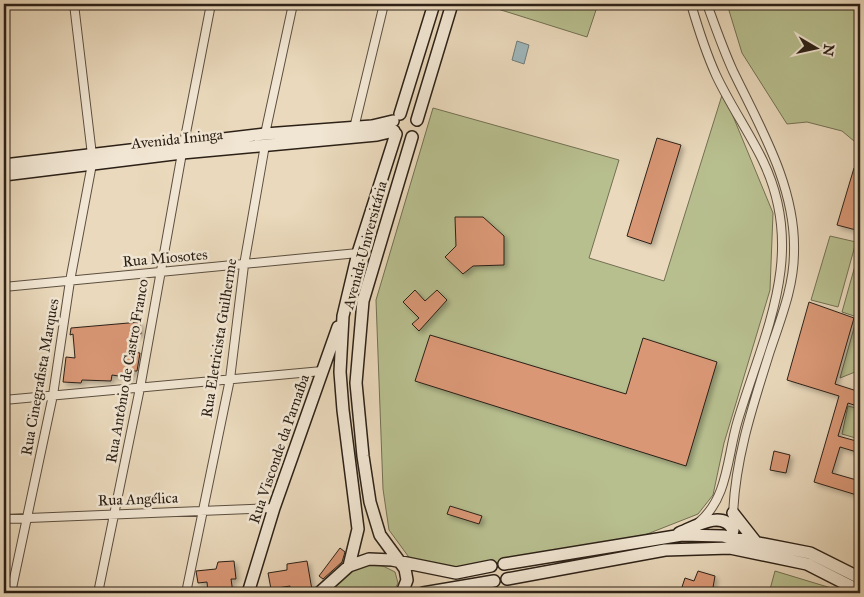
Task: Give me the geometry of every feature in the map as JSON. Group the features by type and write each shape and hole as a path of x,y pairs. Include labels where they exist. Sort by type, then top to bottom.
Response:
{"main road":[{"name":"Avenida Universitária","path":"349,566 358,529 340,372 343,316 358,254 434,4"},
{"path":"417,120 452,4"},
{"path":"412,137 403,138 396,125 412,114 417,120"},
{"name":"Avenida Universitária","path":"402,562 380,535 375,521 363,456 356,382 363,301 412,137 417,131 417,120"},
{"name":"Avenida Ininga","path":"4,173 92,159 265,139 354,132 396,125"},
{"path":"347,298 363,301"},
{"name":"Rua Visconde da Parnaíba","path":"248,593 274,508 343,316"},
{"path":"349,457 363,456"},
{"path":"733,513 755,541"},
{"path":"670,537 693,527 717,520 726,522 732,533 728,545 723,548"},
{"path":"504,564 670,537 732,533 755,541 810,553 860,578"},
{"path":"507,579 665,550 723,548 780,557 807,564 860,591"},
{"path":"319,593 349,566 369,559 402,562 456,573 491,566"},
{"path":"533,559 535,575"},
{"path":"402,562 407,580 402,593"},
{"path":"424,593 494,581"}],"street":[{"name":"Rua Cinegrafista Marques","path":"11,593 53,395 70,280 92,159 74,4"},
{"name":"Rua Antônio de Castro Franco","path":"98,593 140,388 159,272 212,4"},
{"name":"Rua Eletricista Guilherme","path":"186,593 230,379 244,265 265,139 293,4"},
{"path":"354,132 384,4"},
{"path":"692,4 716,75 752,138 772,180 784,236 779,291 733,435 720,497 715,507 693,527"},
{"path":"707,4 732,69 769,145 781,177 794,235 793,271 788,294 747,422 734,479 732,533"},
{"path":"4,161 4,173"},
{"name":"Rua Miosotes","path":"4,287 358,254"},
{"path":"4,400 322,372"},
{"name":"Rua Angélica","path":"4,519 114,513 274,508"}],"green space":[{"path":"482,4 598,4 587,37"},
{"path":"727,4 860,4 860,146 842,131 807,122 787,124 742,53"},
{"path":"723,92 773,213 770,290 724,443 713,495 698,514 632,540 463,568 411,560 389,530 383,489 376,300 433,108 619,160 589,258 664,281"},
{"path":"830,236 856,242 838,307 811,300"},
{"path":"860,248 860,370 840,378 857,317 842,312"},
{"path":"848,406 860,409 859,439 842,434"},
{"path":"370,564 383,566 395,572 398,583 395,589 390,593 325,593 339,583 349,571"},
{"path":"775,571 841,591 842,593 769,593"}],"water":[{"path":"517,41 529,45 524,64 512,60"}],"building":[{"path":"657,138 681,145 651,244 627,236"},
{"path":"854,168 860,170 860,231 837,225"},
{"path":"455,217 483,217 504,236 504,265 473,266 463,274 445,257 456,246"},
{"path":"415,290 425,301 437,290 447,300 419,331 412,324 419,318 403,302"},
{"path":"809,302 854,318 835,384 860,392 860,407 848,403 838,436 860,442 860,453 840,447 832,473 860,481 860,496 814,482 839,396 787,380"},
{"path":"140,322 141,334 132,335 133,352 140,353 137,371 132,371 131,378 112,375 111,381 82,380 81,383 63,382 66,357 75,358 73,334 70,335 71,328"},
{"path":"430,335 626,394 643,338 717,362 686,466 415,381"},
{"path":"774,451 790,455 786,473 770,470"},
{"path":"450,506 482,516 479,524 447,514"},
{"path":"340,548 345,552 342,562 323,579 319,576"},
{"path":"234,561 236,579 231,579 233,593 208,593 207,582 198,583 196,571 216,569 218,562"},
{"path":"307,561 312,590 290,593 290,586 271,589 268,573 287,570 287,564"},
{"path":"698,571 715,576 712,593 680,593 685,578 694,581"}]}
